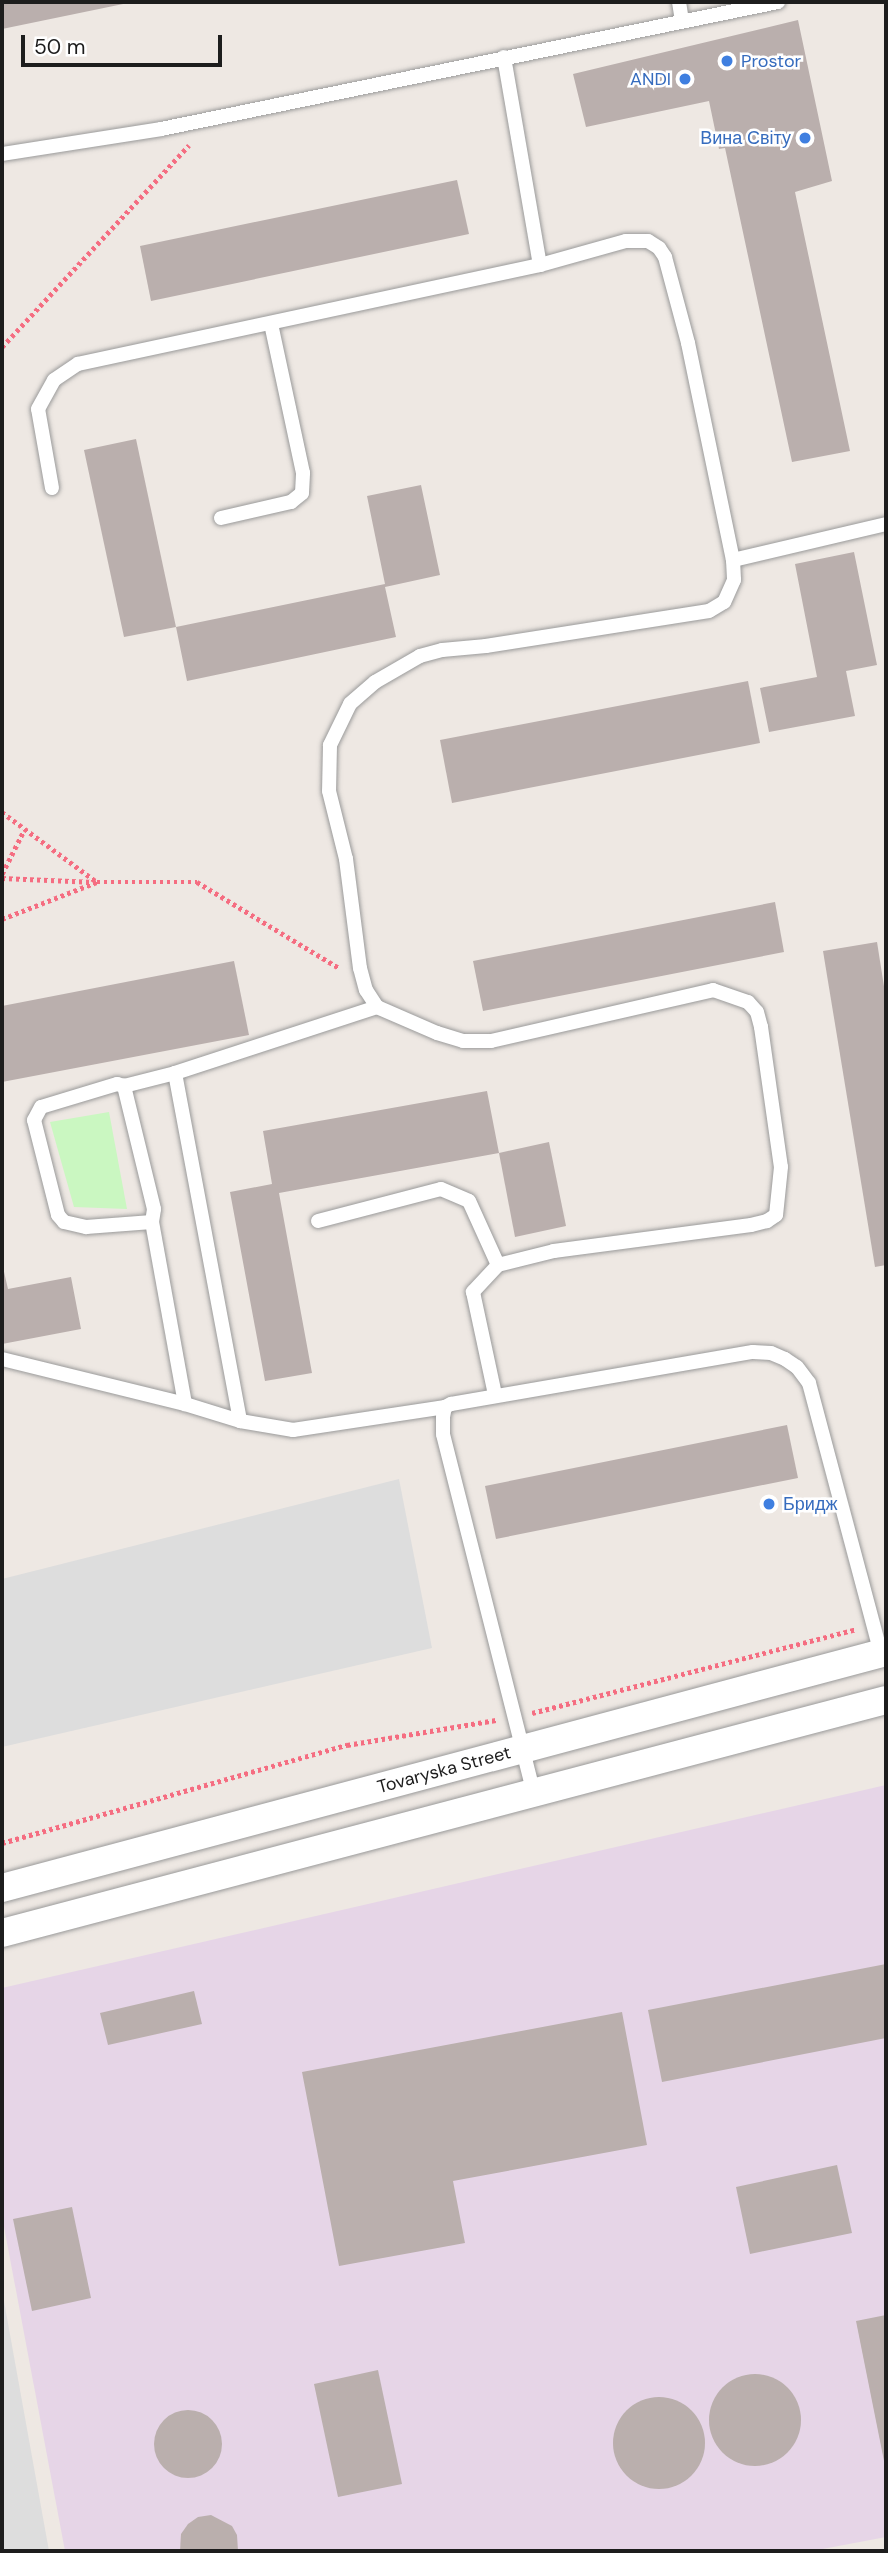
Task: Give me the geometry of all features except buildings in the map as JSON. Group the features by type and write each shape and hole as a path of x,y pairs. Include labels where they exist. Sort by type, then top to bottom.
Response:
{"street":[{"name":"Tovaryska Street","path":"2,1888 883,1652"},
{"path":"830,1667 842,1711"},
{"path":"2,1933 886,1700"}],"lane":[{"path":"678,2 682,21"},
{"path":"2,154 214,118 682,21 715,8 778,2"},
{"path":"504,57 540,265"},
{"path":"52,488 38,409 54,380 78,364 540,265 626,241 648,241 659,248 664,257 688,343 733,561 734,580 723,602 709,611 486,646 442,649 398,666 350,704 330,746 329,791 346,859 365,983 377,1007 403,1020 463,1041 491,1041 713,990 748,1002 757,1012 781,1167 776,1215 751,1225 554,1251 498,1265 472,1292 495,1395"},
{"path":"221,518 291,502 302,493 303,472 271,324"},
{"path":"733,561 886,524"},
{"path":"152,1222 86,1227 64,1223 58,1215 34,1120 41,1107 117,1084 124,1086 175,1073 377,1007"},
{"path":"175,1073 240,1421"},
{"path":"124,1086 154,1209 152,1222 185,1404"},
{"path":"318,1221 441,1189 469,1202 498,1265"},
{"path":"2,1359 185,1404 240,1421 293,1430 445,1407 495,1395 753,1352 771,1353 797,1367 809,1384 872,1625 883,1652"},
{"path":"445,1407 443,1434 534,1794"}],"path":[{"path":"2,347 214,118"},
{"path":"2,812 97,882"},
{"path":"24,830 2,876 97,882 197,882 365,983"},
{"path":"2,919 97,882"},
{"path":"2,1843 347,1745 516,1717 872,1625"}],"shaded area":[{"path":"399,1479 432,1648 2,1747 2,1579"},
{"path":"886,1785 886,2537 812,2551 65,2551 2,2216 2,1988"},
{"path":"2,2290 49,2551 2,2551"}],"green space":[{"path":"109,1112 127,1209 74,1207 50,1122"}],"place":[{"name":"Prostor","path":"727,61"},
{"name":"ANDI","path":"685,79"},
{"name":"Вина Світу","path":"805,138"},
{"name":"Бридж","path":"769,1504"}]}
